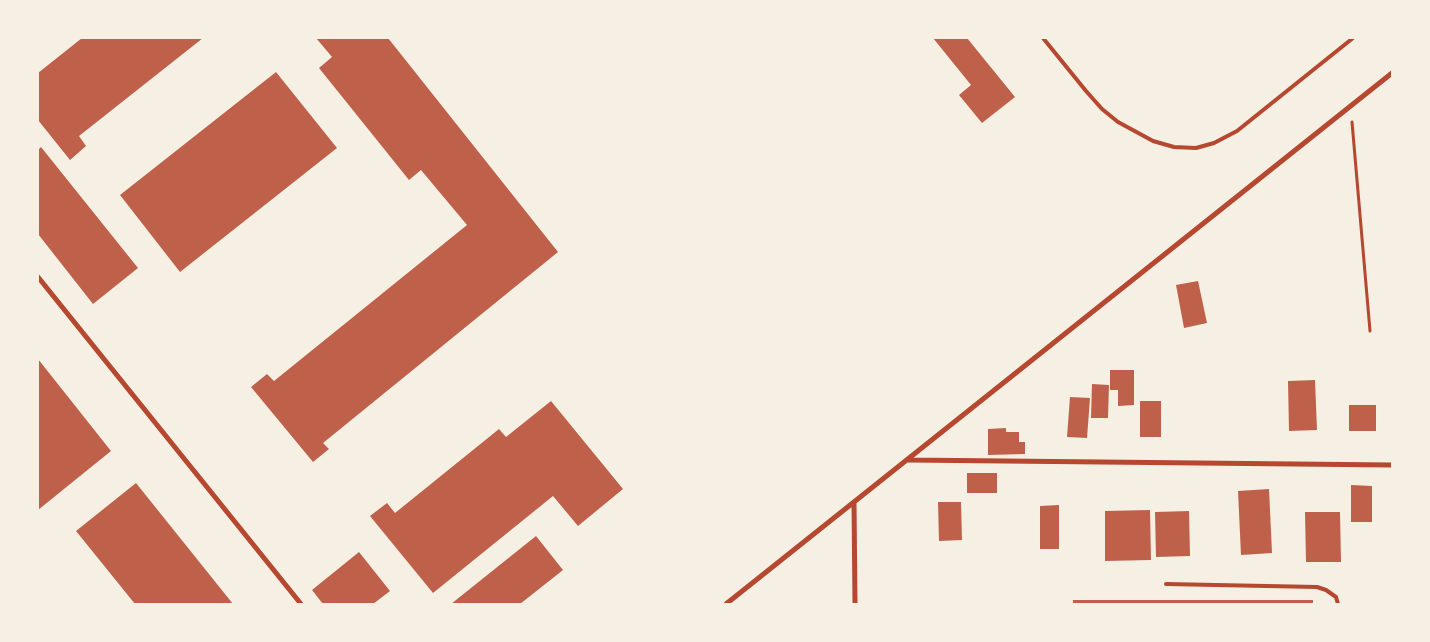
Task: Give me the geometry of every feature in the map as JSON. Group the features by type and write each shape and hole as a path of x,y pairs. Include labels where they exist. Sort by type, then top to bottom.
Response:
{"street":[{"path":"726,604 1392,73"},
{"path":"38,277 301,604"},
{"path":"908,460 1392,465"},
{"path":"854,502 855,604"}],"lane":[{"path":"1043,38 1102,109 1118,122 1153,141 1174,147 1196,148 1214,143 1237,131 1353,38"},
{"path":"1166,584 1317,587 1326,590 1336,597 1338,604"}],"path":[{"path":"1352,119 1370,331"}],"building":[{"path":"82,38 203,38 79,136 86,146 70,160 38,120 38,73"},
{"path":"316,38 388,38 558,252 323,443 329,449 313,462 251,387 267,374 274,381 467,225 421,170 409,180 319,68 332,57"},
{"path":"933,38 967,38 1015,97 982,123 959,95 971,85"},
{"path":"276,72 337,148 180,272 120,195"},
{"path":"41,147 138,268 93,304 38,234 38,150"},
{"path":"1198,281 1207,323 1184,328 1176,285"},
{"path":"38,359 111,451 38,510"},
{"path":"1110,370 1134,370 1134,405 1118,406 1118,390 1110,390"},
{"path":"1315,380 1317,430 1289,431 1288,381"},
{"path":"1092,384 1109,385 1108,418 1091,418"},
{"path":"1070,397 1090,398 1087,438 1067,437"},
{"path":"551,401 623,489 578,526 553,496 433,593 370,516 387,503 395,513 499,429 506,437"},
{"path":"1140,401 1161,401 1161,437 1140,437"},
{"path":"1349,405 1376,405 1376,431 1349,431"},
{"path":"1006,428 1006,432 1019,432 1019,442 1025,442 1025,454 988,455 988,429"},
{"path":"967,473 997,473 997,493 967,493"},
{"path":"136,483 233,604 135,604 76,531"},
{"path":"1351,485 1372,486 1372,522 1351,522"},
{"path":"1269,489 1272,553 1241,555 1238,491"},
{"path":"938,502 961,502 962,540 939,541"},
{"path":"1059,505 1059,549 1040,549 1040,506"},
{"path":"1150,510 1151,560 1105,561 1105,511"},
{"path":"1189,511 1190,556 1156,557 1155,512"},
{"path":"1305,512 1340,512 1341,562 1306,562"},
{"path":"536,536 563,570 520,604 451,604"},
{"path":"359,552 390,591 373,604 323,604 312,590"},
{"path":"1073,600 1313,600 1313,604 1073,604"}]}
